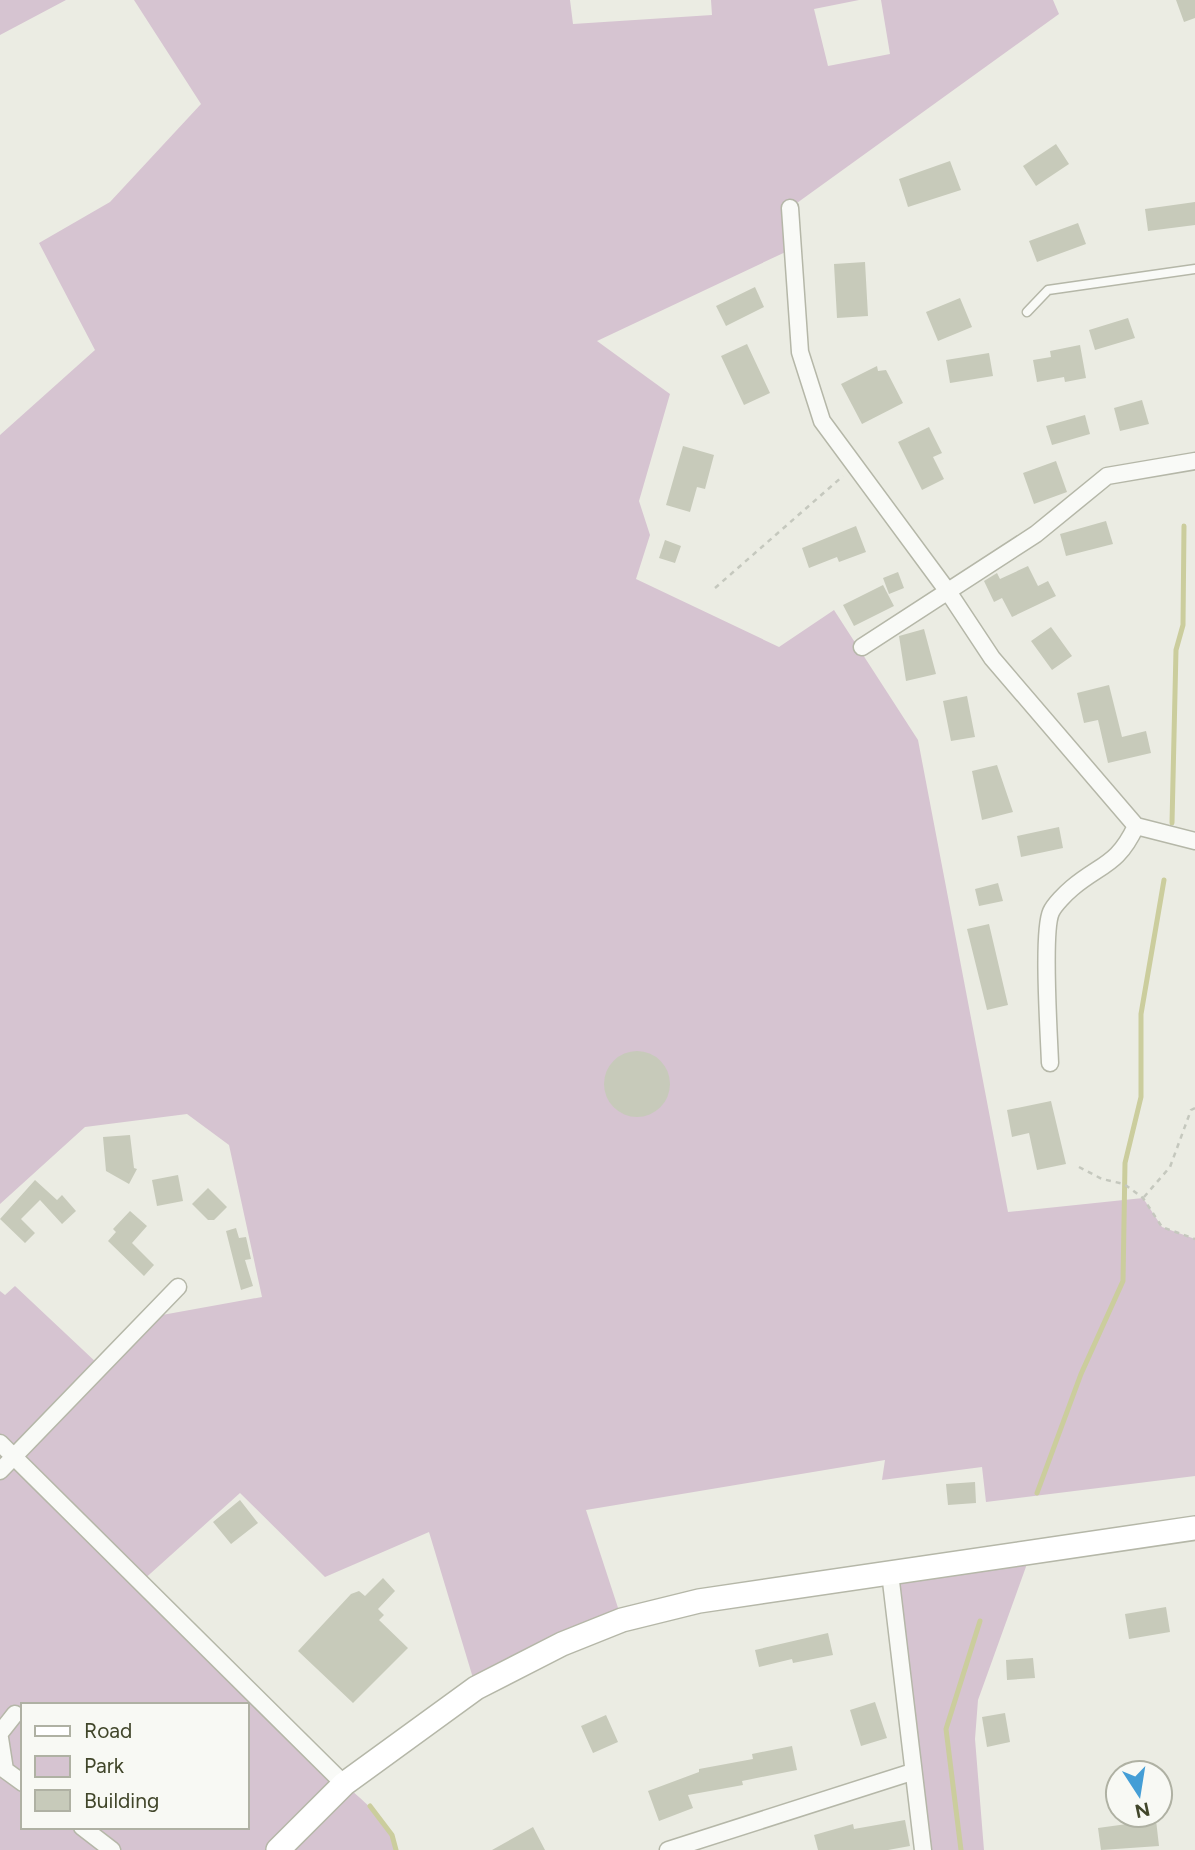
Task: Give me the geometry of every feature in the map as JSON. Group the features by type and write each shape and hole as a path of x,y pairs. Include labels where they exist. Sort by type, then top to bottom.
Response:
{"street":[{"path":"790,208 800,352 822,421 949,593 992,659 1136,826 1195,841"},
{"path":"862,647 1036,534 1107,476 1195,461"},
{"path":"1050,1063 1047,944 1051,913 1072,888 1110,864 1126,847 1136,826"},
{"path":"0,1471 178,1287"},
{"path":"0,1443 344,1784"},
{"path":"278,1850 344,1784 476,1688 562,1644 622,1620 699,1601 1195,1528"},
{"path":"890,1573 923,1850"},
{"path":"16,1714 0,1735 5,1770 21,1782"},
{"path":"668,1850 912,1772"},
{"path":"85,1829 112,1850"}],"lane":[{"path":"1027,312 1048,290 1195,269"}],"path":[{"path":"715,588 854,467"},
{"path":"1143,1198 1170,1167 1191,1110 1195,1108"},
{"path":"1079,1167 1102,1179 1124,1184 1143,1198 1162,1227 1195,1239"}],"green space":[{"path":"0,0 66,0 0,35"},
{"path":"134,0 570,0 573,24 712,15 711,0 859,0 814,9 828,66 890,54 881,0 1053,0 1059,14 790,208 794,248 597,341 670,394 639,501 650,535 636,579 779,647 834,610 918,740 1008,1212 1143,1198 1162,1227 1195,1239 1195,1476 986,1502 982,1467 882,1480 885,1460 586,1510 622,1620 476,1688 429,1532 325,1577 240,1493 141,1582 376,1813 388,1830 396,1850 0,1850 0,1291 5,1295 15,1286 99,1365 151,1317 262,1297 229,1145 187,1114 85,1127 0,1204 0,435 95,350 39,243 110,202 201,104"},
{"path":"1032,1550 978,1700 975,1739 984,1850 923,1850 890,1573"}],"building":[{"path":"1176,0 1195,0 1195,18 1184,22"},
{"path":"1056,144 1069,164 1036,186 1023,166"},
{"path":"950,161 961,190 908,207 899,179"},
{"path":"1195,202 1195,225 1148,231 1145,209"},
{"path":"1078,223 1086,244 1037,262 1029,241"},
{"path":"865,262 868,316 837,318 834,264"},
{"path":"755,287 764,307 726,326 716,306"},
{"path":"960,298 972,327 938,341 926,312"},
{"path":"1128,318 1135,338 1095,350 1089,330"},
{"path":"747,344 770,393 744,405 721,356"},
{"path":"1080,345 1086,378 1065,382 1064,377 1037,382 1033,360 1051,357 1050,351"},
{"path":"989,353 993,376 950,383 946,360"},
{"path":"877,366 878,371 886,370 903,403 862,424 841,384"},
{"path":"1142,400 1149,424 1120,431 1114,408"},
{"path":"1085,415 1090,434 1052,445 1046,426"},
{"path":"929,427 942,453 933,457 944,479 922,490 898,442"},
{"path":"683,446 714,455 705,489 697,487 690,512 666,505"},
{"path":"1056,461 1067,492 1034,504 1023,473"},
{"path":"1106,521 1113,544 1066,556 1060,534"},
{"path":"856,526 866,552 839,562 837,557 809,568 802,548"},
{"path":"665,540 681,546 675,563 659,558"},
{"path":"1028,566 1038,586 1048,581 1056,596 1012,617 1002,598 994,602 984,581 997,573 1000,579"},
{"path":"898,572 904,588 889,594 883,578"},
{"path":"883,585 894,606 854,626 843,605"},
{"path":"1051,627 1072,656 1052,670 1031,641"},
{"path":"924,629 936,674 906,681 899,636"},
{"path":"1109,685 1122,737 1146,731 1151,753 1108,763 1098,720 1084,723 1077,693"},
{"path":"967,696 975,737 951,741 943,701"},
{"path":"997,765 1013,812 982,820 972,771"},
{"path":"1059,827 1063,848 1021,857 1017,836"},
{"path":"998,883 1003,901 979,906 975,889"},
{"path":"989,924 1008,1005 987,1010 967,929"},
{"path":"637,1051 650,1054 660,1061 667,1071 670,1084 667,1097 660,1107 650,1114 637,1117 624,1114 614,1107 607,1097 604,1084 607,1071 614,1061 624,1054"},
{"path":"1051,1101 1066,1164 1037,1170 1029,1133 1012,1137 1007,1110"},
{"path":"130,1135 134,1168 137,1169 129,1184 106,1171 103,1137"},
{"path":"178,1175 183,1201 157,1206 152,1180"},
{"path":"35,1180 57,1200 62,1195 76,1211 62,1224 40,1200 21,1219 35,1233 25,1243 0,1219"},
{"path":"208,1188 227,1207 214,1220 208,1220 192,1204"},
{"path":"130,1211 147,1226 132,1243 154,1265 144,1276 108,1241 116,1232 113,1229"},
{"path":"236,1228 239,1238 246,1237 251,1259 245,1260 253,1286 241,1290 226,1231"},
{"path":"975,1482 976,1503 948,1505 946,1484"},
{"path":"240,1500 258,1523 231,1544 213,1522"},
{"path":"383,1578 395,1591 378,1609 384,1615 379,1620 408,1648 353,1703 298,1651 351,1594 359,1591 365,1596"},
{"path":"1166,1607 1170,1632 1129,1639 1125,1614"},
{"path":"828,1633 833,1655 793,1663 792,1659 759,1667 755,1650"},
{"path":"1033,1658 1035,1678 1007,1680 1006,1660"},
{"path":"875,1702 887,1738 861,1746 850,1710"},
{"path":"1005,1713 1010,1742 987,1747 982,1717"},
{"path":"606,1715 618,1742 593,1753 581,1726"},
{"path":"792,1746 797,1770 742,1781 743,1785 688,1795 693,1808 659,1821 648,1791 699,1772 699,1769 753,1759 752,1754"},
{"path":"905,1820 910,1846 888,1850 818,1850 814,1835 853,1824 854,1829"},
{"path":"533,1827 545,1850 492,1850"},
{"path":"1098,1828 1157,1829 1159,1846 1101,1850"}],"waterway":[{"path":"1172,823 1176,650 1183,625 1184,526"},
{"path":"1037,1493 1081,1374 1123,1281 1125,1163 1141,1097 1141,1014 1164,880"},
{"path":"961,1850 946,1729 980,1621"},
{"path":"370,1806 392,1835 396,1850"}]}
